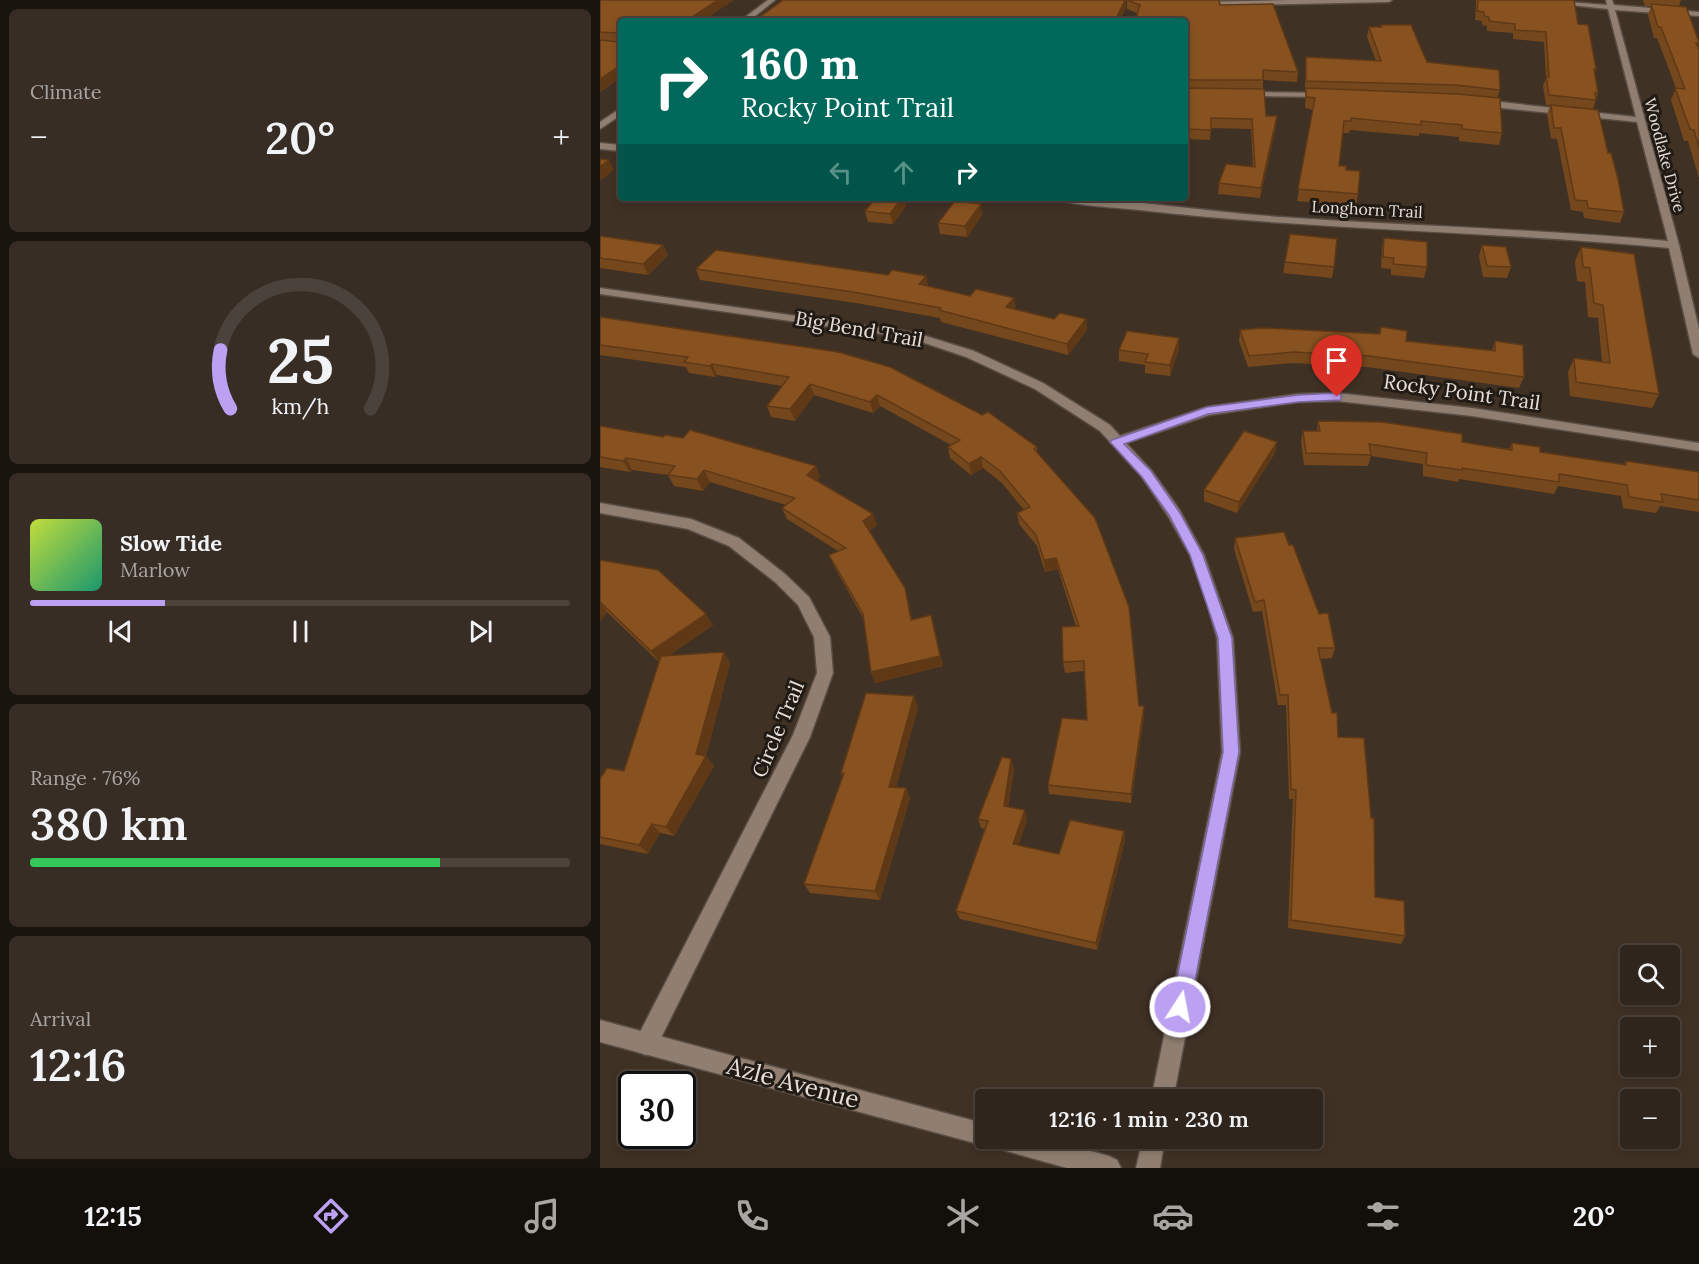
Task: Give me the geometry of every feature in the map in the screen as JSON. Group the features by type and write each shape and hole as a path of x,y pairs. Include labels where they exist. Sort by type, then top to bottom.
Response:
{"street":[{"path":"748,18 772,0"},
{"path":"1191,4 1389,0"},
{"path":"1552,3 1610,4 1699,14"},
{"name":"Woodlake Drive","path":"1610,4 1674,244 1699,354"},
{"path":"1230,94 1333,95"},
{"path":"1477,102 1640,120"},
{"path":"600,126 618,113"},
{"path":"600,146 618,148"},
{"name":"Longhorn Trail","path":"1084,201 1168,211 1314,222 1512,232 1674,244"},
{"name":"Big Bend Trail","path":"600,291 912,335 970,354 1039,387 1105,428 1147,474 1174,513 1197,555 1225,638 1231,752 1164,1089"},
{"name":"Rocky Point Trail","path":"1116,442 1207,411 1298,398 1337,397 1472,412 1699,447"},
{"name":"Circle Trail","path":"600,508 691,524 734,542 780,578 804,601 822,637 825,673 801,737 646,1044"},
{"name":"Azle Avenue","path":"600,1031 975,1132"},
{"path":"1039,1149 1109,1168"},
{"path":"1148,1168 1152,1149"}],"building":[{"path":"600,0 718,0 691,18 618,18 618,34 600,32"},
{"path":"783,0 1125,0 1116,18 758,18"},
{"path":"1127,0 1219,0 1220,5 1273,4 1298,72 1263,70 1263,80 1188,80 1188,18 1136,18 1140,5"},
{"path":"1478,0 1574,0 1578,24 1588,25 1596,69 1594,69 1598,93 1595,93 1596,100 1549,95 1546,76 1549,77 1546,32 1515,30 1515,24 1489,21 1489,17 1484,16 1484,12 1477,11"},
{"path":"1651,4 1686,7 1699,42 1696,43 1699,49 1699,148 1694,130 1690,129 1675,88 1685,89 1661,27 1658,27"},
{"path":"1381,25 1411,25 1427,62 1499,70 1500,90 1456,85 1306,81 1306,57 1381,61 1369,27 1382,27"},
{"path":"618,39 618,67 600,79 600,40 617,42"},
{"path":"1188,88 1264,89 1266,116 1277,116 1261,188 1219,183 1226,164 1255,167 1252,119 1211,118 1211,130 1188,129"},
{"path":"1306,88 1500,98 1502,133 1462,129 1462,125 1421,121 1421,125 1351,118 1351,121 1344,121 1339,166 1346,166 1346,170 1360,171 1358,194 1298,189 1315,98 1306,97"},
{"path":"1551,105 1598,110 1608,153 1611,153 1618,179 1624,212 1588,208 1587,201 1575,200 1561,128 1554,128"},
{"path":"600,159 609,160 600,167"},
{"path":"873,201 900,201 890,214 865,211"},
{"path":"955,201 981,204 965,226 938,223"},
{"path":"1290,234 1337,239 1334,267 1285,262"},
{"path":"600,236 663,245 643,264 600,258"},
{"path":"1384,238 1427,242 1427,267 1393,264 1394,258 1383,257"},
{"path":"1482,245 1506,247 1511,267 1487,266"},
{"path":"1581,247 1634,254 1659,394 1576,382 1574,358 1610,363 1603,305 1594,303 1590,268 1583,267"},
{"path":"716,250 888,275 892,270 926,276 919,284 970,296 976,289 1014,298 1006,307 1054,319 1060,313 1086,319 1067,344 939,310 941,308 853,292 696,269"},
{"path":"600,317 838,352 890,367 982,415 988,412 1037,447 1034,449 1095,518 1129,607 1139,706 1144,706 1131,794 1048,785 1062,718 1087,720 1084,661 1063,662 1062,627 1079,626 1056,558 1044,560 1036,535 1017,513 1030,507 1000,471 981,457 969,464 948,447 960,440 877,395 870,402 810,384 790,409 767,406 789,377 712,364 710,366 684,362 688,357 600,345"},
{"path":"1381,327 1407,331 1406,341 1495,351 1495,341 1523,345 1524,377 1369,356 1294,352 1249,356 1240,330 1263,328 1380,334"},
{"path":"1127,331 1179,338 1170,365 1145,362 1148,354 1119,350"},
{"path":"1318,421 1382,422 1462,434 1462,442 1512,450 1512,443 1540,447 1540,452 1626,465 1626,461 1699,472 1699,500 1661,494 1663,502 1629,497 1627,485 1559,474 1559,482 1426,465 1427,453 1369,444 1371,455 1306,453 1303,431 1320,431"},
{"path":"600,426 663,437 665,435 683,438 690,430 816,466 807,475 873,514 863,521 905,588 911,620 931,615 940,656 871,672 863,614 829,555 846,548 782,508 795,498 704,470 697,479 668,475 675,466 626,458 623,461 600,457"},
{"path":"1244,431 1277,442 1239,502 1204,490"},
{"path":"1284,532 1289,545 1293,545 1319,614 1328,613 1335,648 1318,648 1332,713 1337,713 1338,737 1364,738 1371,818 1374,818 1375,897 1404,901 1405,936 1291,920 1296,790 1291,789 1288,695 1280,695 1264,600 1255,602 1235,538"},
{"path":"600,560 658,570 706,614 651,651 600,602"},
{"path":"724,652 696,754 706,756 666,827 652,824 639,845 600,837 600,779 607,768 624,771 661,656"},
{"path":"866,693 914,696 889,787 906,788 875,891 804,884 844,773 841,773"},
{"path":"1002,757 1011,759 1004,806 1025,810 1013,844 1059,854 1070,820 1124,831 1096,943 956,911 988,821 978,819"}],"route":[{"path":"1180,1007 1231,752 1225,638 1197,555 1174,513 1147,474 1116,442 1207,411 1298,398 1337,397"}]}
